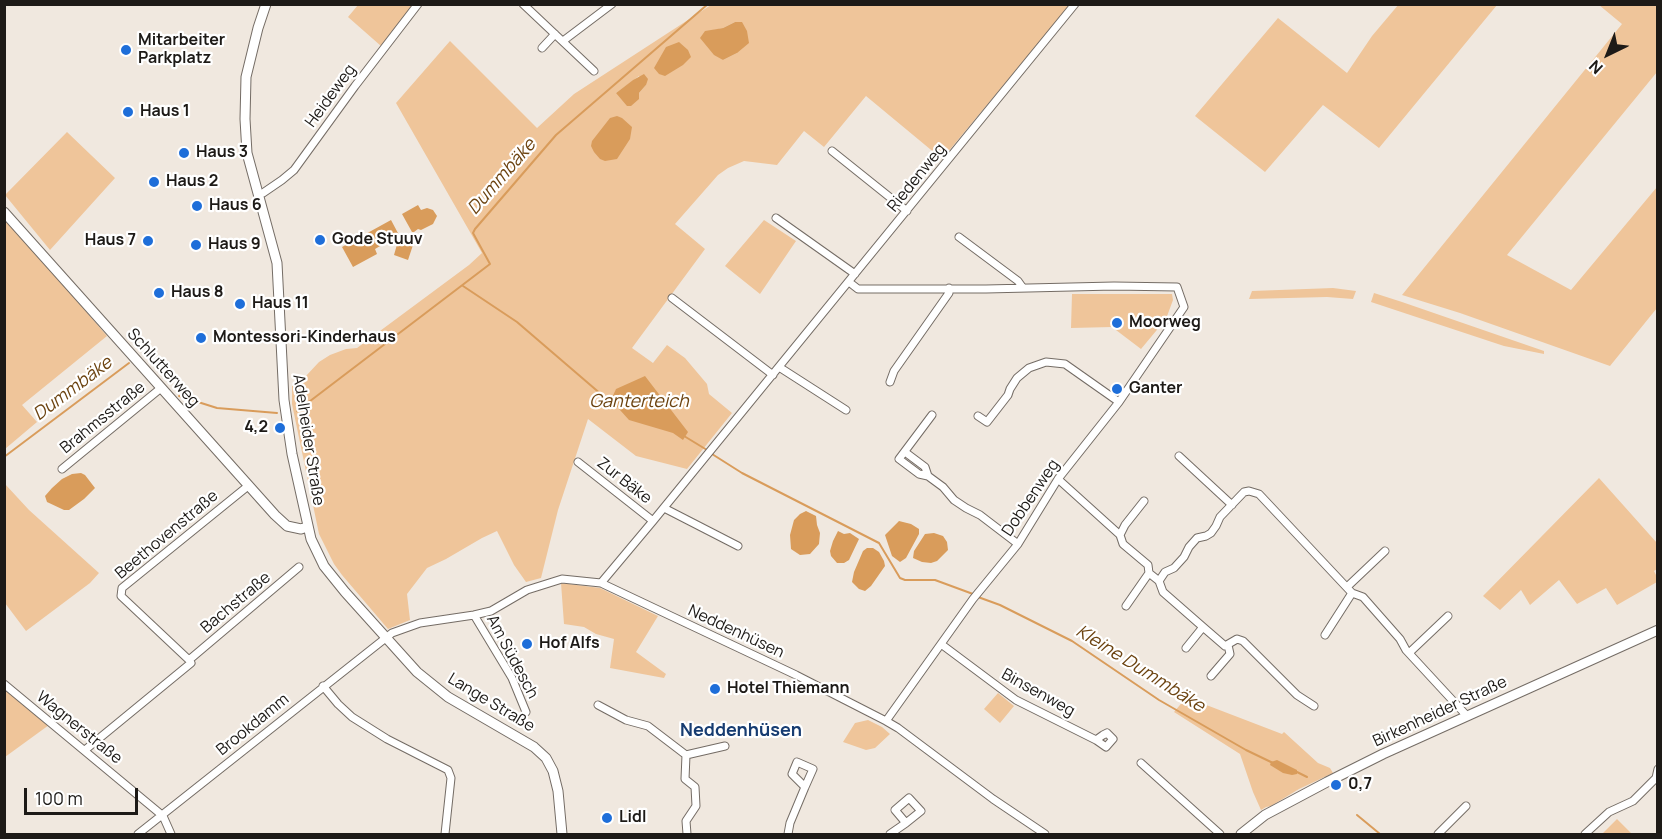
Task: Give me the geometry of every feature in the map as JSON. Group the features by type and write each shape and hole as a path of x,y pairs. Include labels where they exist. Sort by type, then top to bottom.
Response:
{"street":[{"name":"Adelheider Straße","path":"266,4 246,77 247,153 277,263 284,400 292,454 308,527"},
{"name":"Heideweg","path":"258,194 294,170 418,4"},
{"path":"523,4 594,71"},
{"path":"563,41 612,4"},
{"name":"Riedenweg","path":"601,583 1075,4"},
{"path":"542,48 555,34"},
{"path":"832,151 907,212"},
{"name":"Schlutterweg","path":"4,212 248,486 287,526 301,529 308,527"},
{"path":"776,218 855,274"},
{"path":"958,237 1018,281 1023,288"},
{"path":"849,282 858,289 1023,288"},
{"name":"Dobbenweg","path":"886,721 973,599 1018,544 1058,479 1119,402 1184,307 1177,287 1023,288"},
{"path":"890,382 894,371 949,293 949,288"},
{"path":"672,297 772,375"},
{"path":"978,416 987,422 1008,395 1017,378 1029,368 1046,362 1065,364 1119,402"},
{"path":"779,367 846,410"},
{"name":"Brahmsstraße","path":"62,469 161,388"},
{"path":"932,415 900,459 919,474 928,476 943,487 954,500 980,515 1018,544"},
{"path":"1179,456 1232,505"},
{"name":"Zur Bäke","path":"578,462 653,521"},
{"path":"1058,479 1119,535 1123,544 1148,566 1149,573 1126,606"},
{"name":"Beethovenstraße","path":"189,660 121,596 122,588 248,486"},
{"path":"1159,581 1164,573 1174,568 1184,557 1197,538 1210,533 1220,517 1244,492 1259,494 1350,590 1363,597 1400,639 1409,653 1467,716"},
{"path":"1119,535 1144,501"},
{"path":"664,508 738,546"},
{"name":"Lange Straße","path":"308,527 324,566 417,672 448,697 534,747 546,758 553,771 558,791 562,834"},
{"path":"1325,635 1350,590 1385,551"},
{"name":"Bachstraße","path":"189,660 299,567"},
{"path":"1149,573 1159,581 1163,592 1225,646 1238,639 1243,641 1297,695 1314,706"},
{"name":"Neddenhüsen","path":"385,637 420,623 491,611 527,590 562,579 601,583 786,670 886,721 1037,831 1045,834"},
{"name":"Am Südesch","path":"474,615 512,678 526,712"},
{"path":"1409,653 1448,616"},
{"path":"1186,648 1203,627"},
{"name":"Birkenheider Straße","path":"1242,834 1265,815 1294,798 1383,754 1658,630"},
{"name":"Brookdamm","path":"138,834 385,637"},
{"name":"Binsenweg","path":"941,644 1016,700 1096,740"},
{"path":"1211,676 1230,654 1228,645"},
{"path":"85,750 190,665 189,660"},
{"name":"Wagnerstraße","path":"4,684 163,816"},
{"path":"323,686 352,717 387,739 448,770 451,778 444,834"},
{"path":"598,705 626,720 648,726 686,755"},
{"path":"686,755 725,746"},
{"path":"686,755 685,780 695,788 696,806 686,821 687,834"},
{"path":"1141,762 1220,834"},
{"path":"1585,834 1609,812 1633,801 1656,778 1658,769"},
{"path":"788,834 790,823 805,787"},
{"path":"1438,834 1466,806"},
{"path":"163,816 171,834"},
{"path":"890,834 906,823"}],"shaded area":[{"path":"413,4 381,46 348,17 358,5"},
{"path":"1399,4 1497,5 1379,148 1323,105 1265,172 1195,116 1278,18 1347,73 1372,36"},
{"path":"711,5 1070,5 942,159 866,96 824,147 804,131 777,165 744,161 718,175 675,224 705,249 632,348 653,363 667,345 685,358 707,384 709,394 732,413 687,469 636,456 588,419 558,510 541,578 526,582 514,565 497,531 427,568 407,594 410,620 388,629 334,564 319,534 292,404 292,386 330,355 357,348 482,253 396,103 450,41 537,128 574,94","holes":["735,22 737,53 723,60 705,32 723,28","639,76 646,85 639,93 616,93"]},
{"path":"1599,5 1657,5 1657,72 1507,255 1571,290 1657,187 1657,308 1610,366 1402,295 1622,24"},
{"path":"67,132 115,178 50,250 5,195"},
{"path":"764,220 796,241 760,294 725,266"},
{"path":"5,221 107,336 22,405 37,422 5,449"},
{"path":"1333,288 1356,291 1353,299 1327,297 1249,299 1252,291"},
{"path":"1374,293 1544,351 1544,354 1504,346 1371,302"},
{"name":"Moorweg","path":"1072,294 1172,294 1173,300 1166,319 1141,349 1112,327 1071,328"},
{"path":"1599,478 1657,543 1657,569 1654,571 1657,582 1617,605 1606,588 1577,604 1559,580 1530,605 1521,590 1500,610 1483,596"},
{"path":"5,484 29,510 99,573 90,583 26,631 5,603"},
{"path":"561,583 600,588 658,616 636,652 666,674 664,678 610,668 614,639 596,634 584,627 564,624"},
{"path":"5,688 49,725 5,757"},
{"path":"998,693 1014,706 1000,723 984,709"},
{"path":"1185,699 1282,734 1284,732 1318,763 1330,768 1333,773 1261,810 1240,754 1174,712"},
{"path":"868,720 890,734 875,748 866,750 843,742 855,723"},
{"path":"1617,819 1632,834 1602,834"}],"water":[{"path":"735,22 742,22 747,31 749,43 737,53 723,60 714,55 700,38 705,31 723,28"},
{"path":"679,42 688,50 691,57 665,76 659,74 654,68 666,47"},
{"path":"644,74 648,79 639,93 639,99 631,106 627,106 616,93"},
{"path":"617,116 632,127 630,139 617,159 605,161 594,152 591,146 592,141 610,118"},
{"path":"418,205 421,210 427,208 433,210 437,216 433,224 412,232 402,214"},
{"path":"391,220 399,235 375,249 377,254 353,267 342,247"},
{"path":"398,241 413,245 408,260 394,255"},
{"name":"Ganterteich","path":"645,376 688,432 683,440 673,433 629,420 611,400 616,389"},
{"path":"81,473 95,488 84,499 69,510 47,502 45,496 62,479"},
{"path":"806,511 816,516 820,533 819,544 810,554 800,555 791,549 790,535 794,520"},
{"path":"899,521 919,529 919,534 906,558 900,562 892,556 885,535"},
{"path":"838,531 844,534 850,533 859,539 849,560 844,563 837,563 830,551"},
{"path":"934,533 943,536 948,550 937,561 931,563 913,558 914,551 925,534"},
{"path":"873,548 879,552 885,566 865,591 852,582 863,551"},
{"path":"1277,760 1297,770 1297,774 1283,773 1270,765 1271,762"}],"waterway":[{"name":"Dummbäke","path":"297,411 490,264 473,233 475,229 556,135 708,4"},
{"name":"Kleine Dummbäke","path":"463,286 517,322 602,395"},
{"name":"Dummbäke","path":"4,457 129,363"},
{"name":"Dummbäke","path":"179,396 217,408 277,413"},
{"name":"Kleine Dummbäke","path":"684,436 707,450"},
{"name":"Kleine Dummbäke","path":"712,454 742,473 879,543 900,578 935,580 973,594"},
{"name":"Kleine Dummbäke","path":"978,597 1000,605 1072,641 1159,700 1273,763"},
{"path":"1297,772 1307,777"},
{"path":"1357,815 1380,834"}],"place":[{"name":"Mitarbeiter Parkplatz","path":"126,50"},
{"name":"Haus 1","path":"128,112"},
{"name":"Haus 3","path":"184,153"},
{"name":"Haus 2","path":"154,182"},
{"name":"Haus 6","path":"197,206"},
{"name":"Gode Stuuv","path":"320,240"},
{"name":"Haus 7","path":"148,241"},
{"name":"Haus 9","path":"196,245"},
{"name":"Haus 8","path":"159,293"},
{"name":"Haus 11","path":"240,304"},
{"name":"Moorweg","path":"1117,323"},
{"name":"Montessori-Kinderhaus","path":"201,338"},
{"name":"Ganter","path":"1117,389"},
{"name":"4,2","path":"280,428"},
{"name":"Hof Alfs","path":"527,644"},
{"name":"Hotel Thiemann","path":"715,689"},
{"name":"0,7","path":"1336,785"},
{"name":"Lidl","path":"607,818"}],"district":[{"name":"Neddenhüsen","path":"741,731"}]}
